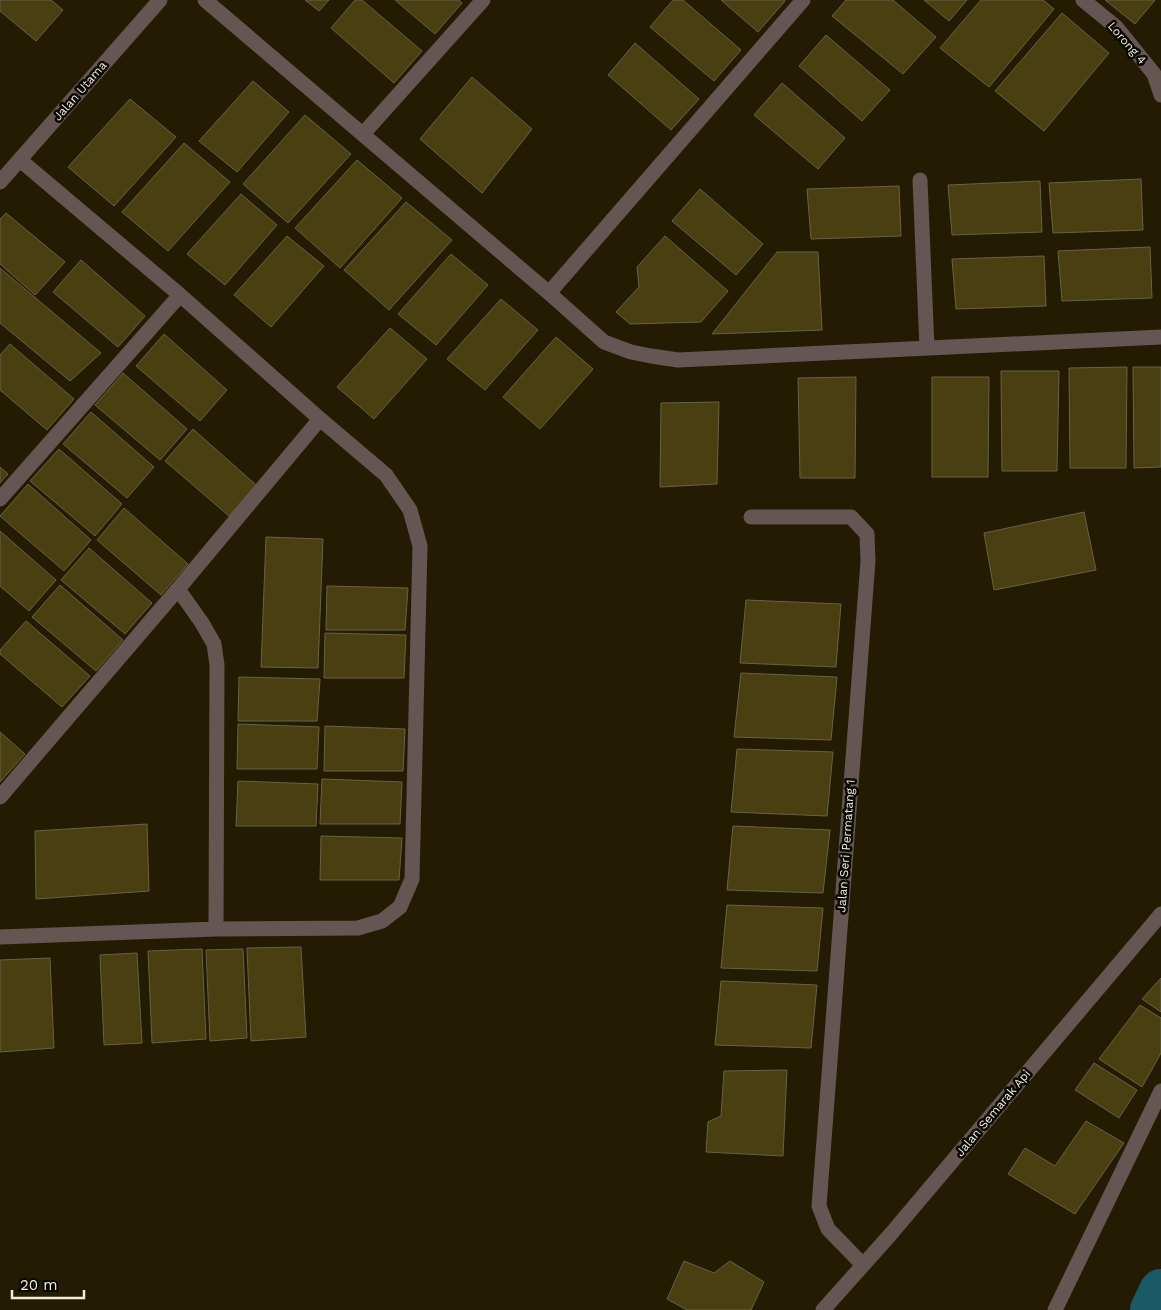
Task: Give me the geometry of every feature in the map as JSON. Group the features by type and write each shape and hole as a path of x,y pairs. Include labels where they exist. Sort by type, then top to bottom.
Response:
{"street":[{"name":"Jalan Utama","path":"0,182 160,0"},
{"path":"205,0 604,342 631,352 678,360 1161,337"},
{"path":"363,134 484,0"},
{"path":"549,293 803,0"},
{"name":"Lorong 4","path":"1083,0 1116,27 1154,74 1161,95"},
{"path":"0,937 216,929 358,928 382,921 400,907 412,879 420,546 410,510 386,475 180,295 20,160"},
{"path":"920,180 927,348"},
{"path":"0,499 180,295"},
{"path":"0,797 320,419"},
{"name":"Jalan Seri Permatang 1","path":"751,517 851,517 867,534 868,561 819,1206 828,1229 863,1265"},
{"path":"178,589 214,644 217,665 216,929"},
{"name":"Jalan Semarak Api","path":"823,1310 1161,914"},
{"path":"1055,1310 1161,1091"}],"building":[{"path":"0,0 51,0 63,10 36,41 0,11"},
{"path":"305,0 329,0 319,11"},
{"path":"355,0 362,0 422,51 394,83 331,28"},
{"path":"395,0 459,0 462,3 435,34"},
{"path":"673,0 683,0 741,50 714,81 650,27"},
{"path":"721,0 785,0 785,1 758,32"},
{"path":"846,0 893,0 936,37 903,74 832,16"},
{"path":"924,0 967,0 949,21"},
{"path":"981,0 1043,0 1054,9 989,87 940,48"},
{"path":"1105,0 1155,0 1135,24"},
{"path":"1062,13 1109,53 1044,131 995,91"},
{"path":"826,35 890,90 862,121 799,66"},
{"path":"635,43 699,99 671,130 608,75"},
{"path":"472,77 532,129 482,193 420,139"},
{"path":"253,81 289,112 237,172 199,141"},
{"path":"782,83 845,138 818,169 754,115"},
{"path":"130,99 176,137 114,206 68,167"},
{"path":"305,115 351,154 288,223 243,184"},
{"path":"184,143 230,182 168,251 122,212"},
{"path":"357,160 402,198 340,268 295,228"},
{"path":"1141,179 1143,230 1053,233 1049,183"},
{"path":"1040,181 1042,232 952,235 948,185"},
{"path":"899,186 901,236 811,239 807,189"},
{"path":"700,189 763,244 736,275 672,221"},
{"path":"241,194 277,225 225,285 187,254"},
{"path":"406,202 452,240 389,310 344,270"},
{"path":"6,213 65,262 35,295 0,264 0,219"},
{"path":"287,236 324,266 271,327 234,295"},
{"path":"665,236 728,291 701,322 630,324 616,312 639,287 637,267"},
{"path":"1150,247 1152,298 1062,301 1058,251"},
{"path":"777,252 818,252 822,330 712,334"},
{"path":"451,254 488,285 436,345 398,314"},
{"path":"1044,256 1046,306 956,309 952,259"},
{"path":"81,260 145,316 118,347 53,292"},
{"path":"0,268 101,353 70,381 0,323"},
{"path":"501,299 538,330 485,390 447,359"},
{"path":"390,328 427,359 374,419 337,387"},
{"path":"164,334 227,390 200,421 136,366"},
{"path":"556,337 593,369 540,429 503,397"},
{"path":"10,344 74,399 47,430 0,390 0,355"},
{"path":"1127,367 1126,468 1070,468 1069,368"},
{"path":"1133,367 1161,367 1161,467 1134,468"},
{"path":"1001,371 1059,371 1057,471 1002,471"},
{"path":"123,373 187,429 160,460 95,405"},
{"path":"856,377 855,478 800,478 798,378"},
{"path":"932,377 989,377 988,477 932,477"},
{"path":"719,402 717,484 660,487 661,403"},
{"path":"91,412 154,467 127,498 63,444"},
{"path":"193,429 256,485 229,516 165,461"},
{"path":"59,449 122,504 95,536 30,481"},
{"path":"0,467 8,474 0,483"},
{"path":"28,484 91,540 64,571 0,516"},
{"path":"124,508 188,564 161,595 97,540"},
{"path":"1084,512 1096,570 994,590 984,533"},
{"path":"0,531 56,580 29,611 0,586"},
{"path":"266,537 323,539 318,668 261,667"},
{"path":"89,548 152,603 125,634 61,580"},
{"path":"60,585 123,640 96,671 32,617"},
{"path":"327,586 408,588 405,630 326,630"},
{"path":"746,600 841,604 836,667 740,663"},
{"path":"26,621 90,676 62,707 0,654 0,650"},
{"path":"325,633 406,635 404,678 324,678"},
{"path":"741,673 837,677 831,740 734,737"},
{"path":"239,677 320,679 317,721 238,721"},
{"path":"238,724 319,727 317,769 237,769"},
{"path":"325,726 405,729 403,771 324,771"},
{"path":"0,732 25,754 0,782"},
{"path":"737,749 833,752 827,816 731,812"},
{"path":"322,779 402,782 400,824 320,824"},
{"path":"238,781 318,784 316,826 236,826"},
{"path":"147,824 149,891 36,899 35,831"},
{"path":"733,826 830,830 823,893 727,890"},
{"path":"321,836 402,838 399,880 320,880"},
{"path":"727,905 823,908 817,971 721,968"},
{"path":"301,947 306,1037 251,1041 247,948"},
{"path":"202,949 206,1039 152,1043 148,951"},
{"path":"243,949 247,1038 210,1041 206,950"},
{"path":"137,953 142,1043 104,1045 100,955"},
{"path":"50,958 54,1048 0,1052 0,960"},
{"path":"1161,978 1161,1012 1142,999"},
{"path":"721,981 817,985 811,1048 715,1045"},
{"path":"1140,1005 1161,1018 1161,1053 1142,1087 1099,1059"},
{"path":"1094,1063 1137,1090 1119,1118 1075,1090"},
{"path":"787,1070 783,1156 706,1152 708,1122 721,1116 724,1071"},
{"path":"1086,1121 1124,1143 1075,1214 1008,1174 1025,1148 1055,1166"},
{"path":"684,1261 714,1273 730,1261 764,1282 751,1310 687,1310 667,1299"}],"waterway":[{"path":"1152,1310 1161,1291"}]}
